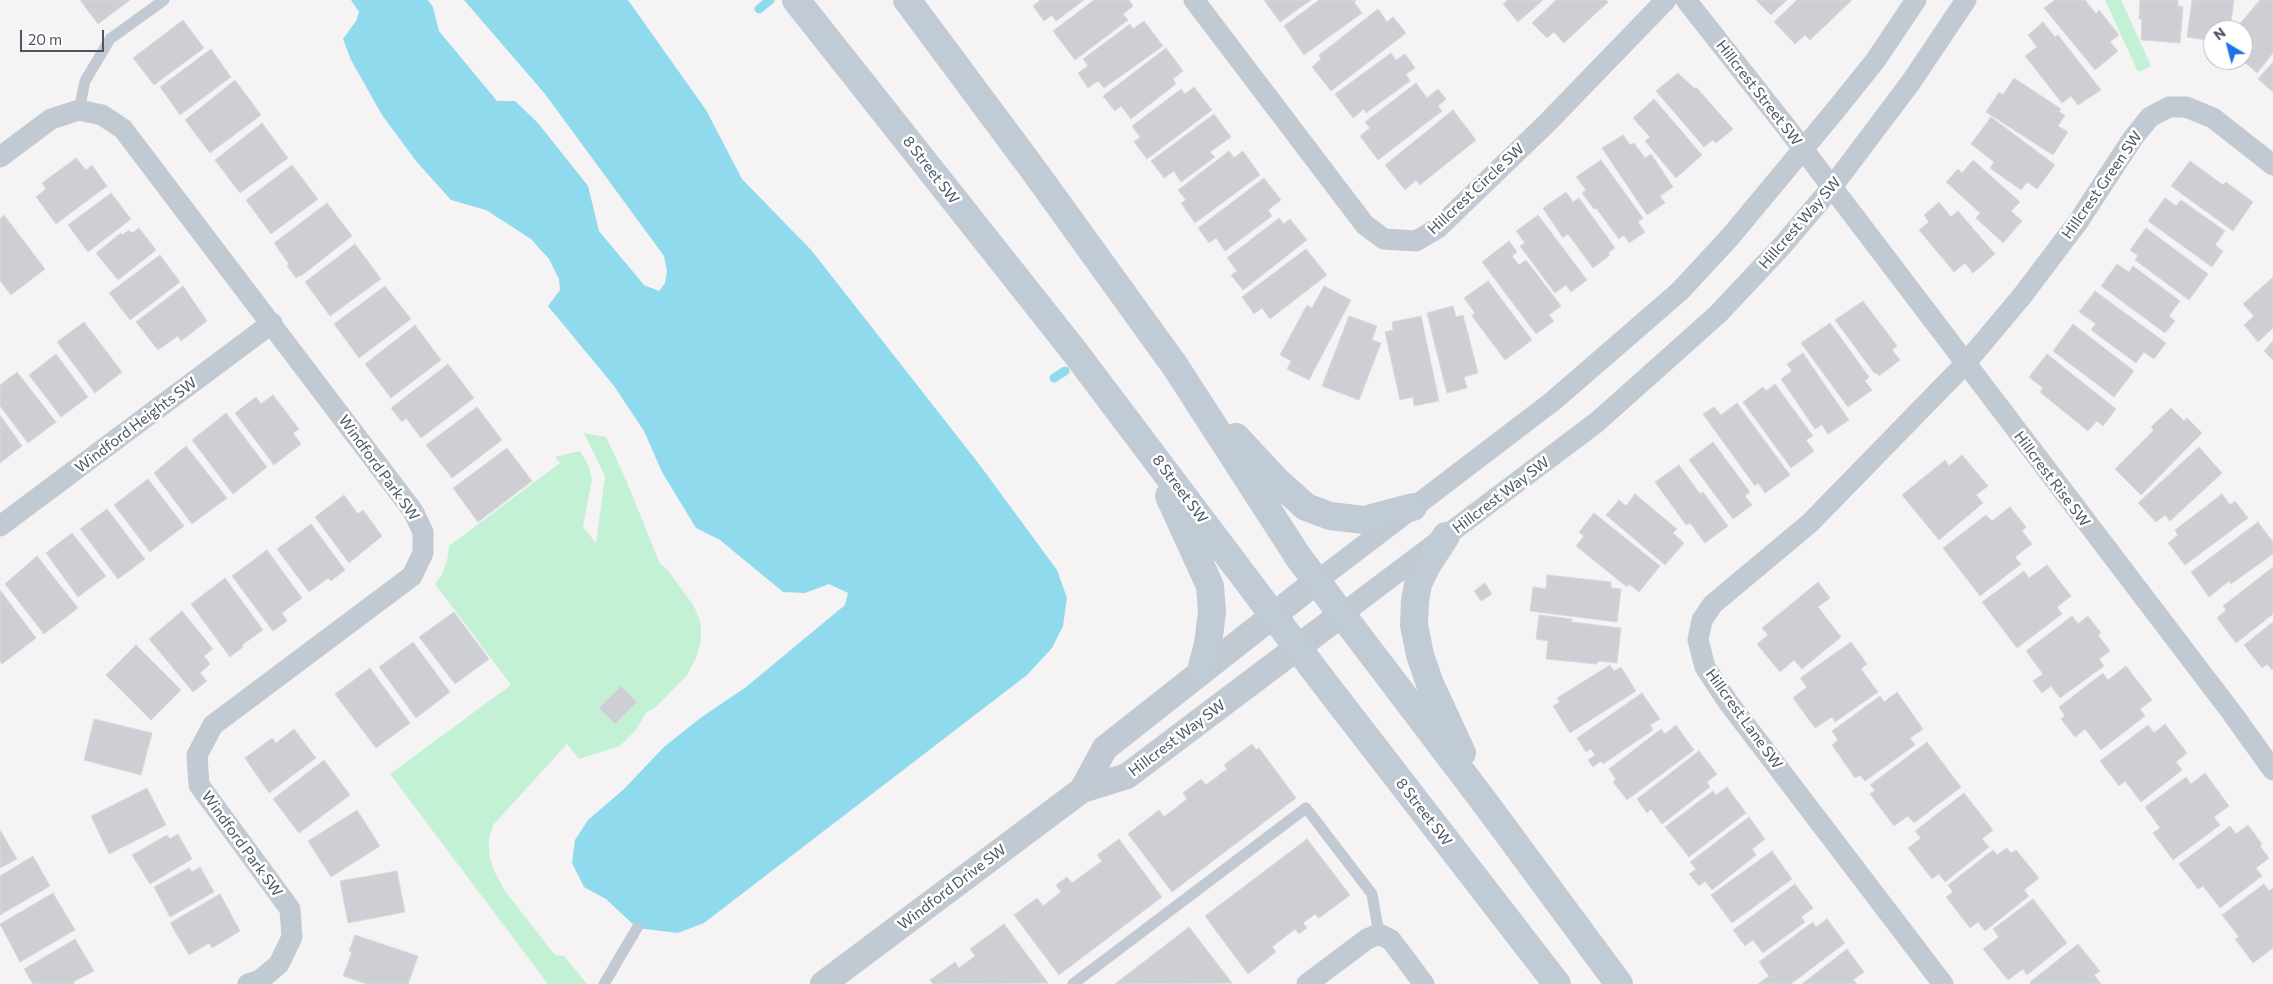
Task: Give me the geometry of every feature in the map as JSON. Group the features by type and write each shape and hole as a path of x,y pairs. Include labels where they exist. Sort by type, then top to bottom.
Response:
{"main road":[{"name":"8 Street SW","path":"796,0 1139,434 1273,615 1557,984"},
{"path":"907,0 1035,172 1175,366 1299,558 1486,804 1619,984"},
{"path":"1175,366 1246,448 1278,482 1306,506 1330,516 1364,520 1413,507"},
{"path":"1139,434 1180,517 1210,586 1211,620 1201,671"},
{"path":"1446,536 1427,565 1418,584 1414,625 1420,655 1430,684 1486,804"}],"street":[{"name":"Hillcrest Circle SW","path":"1194,0 1365,224 1384,239 1416,241 1438,228 1466,202 1547,123 1666,0"},
{"name":"Hillcrest Street SW","path":"1686,0 1832,187"},
{"path":"1082,790 1105,748 1273,615 1553,401 1607,357 1680,291 1730,237 1875,61 1916,0"},
{"name":"Hillcrest Way SW","path":"1082,790 1127,776 1597,422 1718,314 1782,246 1832,187 1911,82 1966,0"},
{"name":"Hillcrest Green SW","path":"1965,364 2028,288 2078,222 2150,117 2169,107 2186,108 2213,118 2273,165"},
{"path":"0,157 51,119 79,110"},
{"name":"Windford Park SW","path":"79,110 102,115 123,129 413,511 423,532 423,553 412,576 213,725 197,755 199,785 290,909 292,937 280,964 260,980 248,984"},
{"name":"Hillcrest Rise SW","path":"1832,187 2232,713 2273,770"},
{"name":"Windford Heights SW","path":"0,526 272,323"},
{"name":"Hillcrest Lane SW","path":"1942,984 1728,702 1705,667 1698,640 1702,620 1713,604 1810,522 1965,364"},
{"name":"Windford Drive SW","path":"823,984 1082,790"},
{"path":"1307,984 1367,939 1379,934 1390,940 1424,984"}],"lane":[{"path":"79,110 85,81 110,40 164,0"},
{"path":"1073,984 1306,808 1372,894 1379,934"},
{"path":"604,984 637,928"}],"green space":[{"path":"2105,0 2121,0 2151,66 2138,72"},
{"path":"584,433 606,437 626,480 660,564 666,568 694,606 701,624 701,641 696,658 687,675 656,707 646,713 636,730 620,746 579,759 567,744 494,824 489,838 489,853 493,869 505,891 555,955 564,956 587,984 548,984 390,774 511,685 435,584 441,576 447,561 449,546 560,463 555,457 580,451 588,465 592,479 583,527 596,543 605,476"}],"water":[{"path":"351,0 428,0 433,7 439,31 497,101 515,101 538,123 588,186 599,231 644,285 659,291 665,283 667,271 664,256 545,94 464,0 628,0 706,110 742,179 812,251 979,464 1057,570 1067,598 1063,626 1052,648 1027,675 704,923 678,933 637,928 606,899 584,887 572,863 575,840 588,820 624,789 664,747 699,719 746,687 845,605 848,593 829,584 805,593 783,592 720,540 696,528 662,472 644,431 614,386 548,306 560,290 559,279 549,259 531,239 486,210 451,200 416,161 382,115 351,60 343,39 356,21 359,12"}],"building":[{"path":"80,0 130,0 98,24"},
{"path":"1040,0 1084,0 1056,21 1052,15 1044,21 1033,6"},
{"path":"1094,0 1129,0 1133,6 1123,14 1128,20 1075,60 1053,31"},
{"path":"1264,0 1311,0 1280,22"},
{"path":"1319,0 1356,0 1354,2 1362,13 1304,55 1284,26"},
{"path":"1508,0 1543,0 1518,22 1503,4"},
{"path":"1556,0 1606,0 1608,2 1564,43 1554,32 1547,38 1532,23"},
{"path":"1756,0 1787,0 1771,15"},
{"path":"1797,0 1852,0 1810,40 1805,35 1795,44 1774,22"},
{"path":"2055,0 2085,0 2096,14 2099,10 2119,35 2110,42 2118,51 2095,70 2044,8"},
{"path":"2140,0 2178,0 2178,6 2183,7 2180,43 2141,40 2142,19 2139,19"},
{"path":"2192,0 2234,0 2231,20 2203,20 2203,39 2187,37"},
{"path":"2260,0 2273,0 2273,53 2257,73 2253,70 2253,20 2243,20"},
{"path":"1378,9 1387,22 1393,17 1406,33 1331,91 1312,67 1321,59 1319,55"},
{"path":"183,20 204,48 154,85 133,58"},
{"path":"1144,21 1163,46 1104,88 1098,81 1088,88 1078,73 1088,66 1083,59 1130,24 1133,29"},
{"path":"2043,22 2055,37 2058,35 2101,90 2078,105 2071,96 2062,103 2025,56 2037,47 2028,35"},
{"path":"1166,48 1183,71 1173,79 1176,84 1131,119 1121,106 1115,111 1103,96"},
{"path":"211,49 231,77 180,115 160,87"},
{"path":"1391,53 1396,60 1405,54 1415,68 1406,74 1410,81 1366,113 1364,109 1353,118 1335,94"},
{"path":"2273,62 2273,92 2258,79"},
{"path":"1678,73 1695,89 1696,87 1733,129 1716,143 1713,140 1704,147 1656,91"},
{"path":"2014,78 2061,109 2059,112 2065,115 2058,126 2068,132 2053,155 1986,112 1999,92 2003,95"},
{"path":"235,80 261,115 210,153 185,120"},
{"path":"1416,83 1427,98 1438,89 1446,99 1438,106 1442,111 1378,160 1360,136 1370,128 1365,122"},
{"path":"1194,87 1212,110 1147,159 1134,142 1140,137 1132,126 1181,89 1185,94"},
{"path":"1654,99 1702,155 1676,178 1645,141 1650,137 1633,118"},
{"path":"1453,110 1476,140 1420,185 1416,180 1405,190 1385,165"},
{"path":"1214,114 1231,137 1210,152 1215,157 1181,182 1174,171 1164,178 1151,161"},
{"path":"1991,117 2055,165 2037,189 2027,182 2021,190 1990,168 1994,162 1971,144"},
{"path":"262,123 288,158 240,193 215,160"},
{"path":"1623,135 1630,145 1634,143 1645,158 1651,154 1673,187 1660,196 1665,203 1647,215 1602,148"},
{"path":"1229,151 1234,158 1243,151 1260,175 1195,223 1181,203 1186,200 1178,190"},
{"path":"76,158 86,170 92,165 107,186 56,224 36,197 46,189 42,183"},
{"path":"1601,160 1643,218 1638,222 1645,232 1629,243 1624,235 1619,239 1596,208 1594,209 1582,193 1586,190 1576,177"},
{"path":"1973,160 2020,202 2011,211 2022,221 2003,243 1976,218 1980,213 1946,182 1958,169 1962,173"},
{"path":"2190,161 2223,185 2226,182 2253,202 2233,231 2171,186"},
{"path":"292,165 318,199 271,234 246,200"},
{"path":"1264,178 1281,200 1268,210 1272,216 1225,251 1216,238 1209,243 1198,228"},
{"path":"1566,192 1573,202 1579,198 1615,248 1608,253 1610,255 1593,268 1568,234 1563,238 1543,208"},
{"path":"111,193 131,219 88,252 68,225"},
{"path":"2165,198 2176,206 2181,200 2225,231 2215,245 2223,251 2212,267 2148,221"},
{"path":"1939,202 1951,217 1958,211 1995,254 1973,273 1965,263 1954,272 1919,230 1929,222 1924,215"},
{"path":"327,203 352,236 296,278 287,266 289,264 274,243"},
{"path":"4,215 45,269 11,295 0,281 0,219"},
{"path":"1538,215 1587,280 1571,292 1566,285 1555,293 1520,246 1525,243 1516,231"},
{"path":"1279,218 1284,224 1290,219 1307,240 1243,290 1231,275 1237,271 1227,258"},
{"path":"139,228 156,250 118,280 96,253 121,233 122,235 129,230 132,233"},
{"path":"2146,228 2208,274 2189,300 2135,260 2138,256 2130,250"},
{"path":"1509,241 1517,252 1512,256 1519,265 1526,260 1561,306 1549,315 1554,321 1536,334 1482,262"},
{"path":"355,244 381,279 330,316 305,282"},
{"path":"1306,249 1327,275 1270,319 1262,308 1254,314 1242,297"},
{"path":"160,255 180,282 130,320 109,293"},
{"path":"2117,264 2129,272 2133,266 2180,301 2169,316 2175,321 2165,333 2101,286"},
{"path":"2273,277 2273,328 2258,342 2244,325 2254,316 2243,304"},
{"path":"1488,281 1532,340 1505,360 1472,316 1475,313 1464,298"},
{"path":"183,286 207,321 181,341 178,336 158,350 136,322"},
{"path":"385,286 411,319 359,358 334,324"},
{"path":"1324,286 1351,300 1309,380 1287,369 1291,361 1280,355 1307,305 1312,308"},
{"path":"2095,291 2166,343 2154,359 2144,352 2136,363 2091,330 2096,324 2079,312"},
{"path":"1863,301 1897,346 1892,350 1900,360 1879,376 1877,373 1875,374 1835,320"},
{"path":"1453,306 1456,317 1463,315 1478,373 1464,377 1467,388 1447,393 1427,313"},
{"path":"1349,316 1377,326 1372,340 1381,343 1359,400 1322,386"},
{"path":"1421,316 1439,401 1414,406 1413,397 1400,400 1385,332 1393,330 1392,322"},
{"path":"84,322 122,372 95,393 57,342"},
{"path":"1830,323 1869,377 1865,381 1872,390 1848,407 1801,343"},
{"path":"2073,324 2134,371 2114,397 2053,351"},
{"path":"415,325 441,360 391,398 365,364"},
{"path":"2273,341 2273,360 2264,351"},
{"path":"1803,353 1849,420 1828,434 1822,425 1815,429 1781,379 1792,371 1787,364"},
{"path":"56,354 88,397 61,417 29,375"},
{"path":"2047,354 2116,409 2103,426 2097,421 2088,431 2040,392 2043,388 2029,377"},
{"path":"448,364 474,398 421,438 406,418 402,422 391,408"},
{"path":"17,372 56,422 28,443 0,406 0,385"},
{"path":"1775,384 1813,436 1806,440 1814,451 1791,468 1743,402 1763,387 1766,391"},
{"path":"273,395 299,429 293,433 301,444 274,465 235,413 256,397 261,404"},
{"path":"1737,403 1790,475 1765,493 1758,483 1755,486 1703,414 1714,407 1721,415"},
{"path":"477,407 502,440 452,478 426,445"},
{"path":"2171,408 2184,421 2187,418 2202,433 2141,495 2115,469 2154,430 2151,427"},
{"path":"226,413 267,467 233,494 192,440"},
{"path":"0,415 22,446 0,463"},
{"path":"1713,442 1750,492 1745,496 1752,505 1733,519 1689,460"},
{"path":"186,446 227,498 192,524 154,473"},
{"path":"2199,447 2222,473 2170,521 2165,515 2156,522 2138,503"},
{"path":"507,448 532,481 478,522 453,488"},
{"path":"1962,455 1988,486 1976,495 1983,503 1939,540 1902,495 1945,460 1949,466"},
{"path":"1679,465 1700,494 1703,492 1728,526 1705,543 1690,523 1686,525 1655,482"},
{"path":"148,479 184,526 150,552 114,505"},
{"path":"1635,494 1677,529 1673,533 1684,543 1665,565 1606,515 1619,500 1626,506"},
{"path":"2222,494 2230,505 2235,501 2248,518 2185,565 2168,543 2178,535 2175,530"},
{"path":"344,495 358,514 363,510 382,536 349,563 315,517"},
{"path":"2010,507 2026,527 2022,531 2032,544 2015,557 2021,564 1980,596 1943,548 1986,515 1992,521"},
{"path":"107,509 145,559 118,579 80,529"},
{"path":"1594,513 1660,566 1639,592 1629,584 1627,587 1576,546 1584,536 1579,532"},
{"path":"2258,522 2273,542 2273,554 2231,584 2229,581 2209,597 2191,572"},
{"path":"311,524 345,570 331,581 328,578 309,592 277,549"},
{"path":"72,533 106,576 78,597 46,553"},
{"path":"267,550 302,598 282,613 287,621 273,631 232,576"},
{"path":"37,556 78,608 44,634 5,584"},
{"path":"2047,565 2071,596 2057,607 2062,614 2017,648 1982,602 2024,571 2029,578"},
{"path":"2273,567 2273,614 2236,643 2217,618 2226,610 2223,606"},
{"path":"1547,575 1611,582 1611,588 1621,589 1617,622 1530,611 1533,587 1546,589"},
{"path":"225,578 263,630 242,645 243,647 230,657 191,604"},
{"path":"1818,582 1830,598 1818,607 1841,637 1802,669 1794,660 1780,672 1757,644 1768,635 1762,628"},
{"path":"1485,583 1492,594 1481,601 1474,591"},
{"path":"0,590 36,638 2,664 0,661"},
{"path":"182,611 213,649 204,656 210,664 200,673 207,681 193,692 149,639"},
{"path":"454,612 489,659 455,684 419,637"},
{"path":"1539,615 1572,619 1572,622 1621,628 1617,663 1598,661 1597,664 1546,659 1548,641 1536,639"},
{"path":"2072,616 2078,624 2088,616 2101,633 2098,635 2110,651 2099,659 2104,666 2060,698 2051,686 2042,693 2033,681 2043,674 2026,651"},
{"path":"2273,622 2272,670 2267,664 2262,668 2244,645"},
{"path":"413,642 450,692 416,718 379,667"},
{"path":"1851,642 1867,664 1861,669 1878,692 1835,722 1832,717 1815,728 1793,698 1807,687 1800,678"},
{"path":"136,645 181,690 151,720 106,675"},
{"path":"1610,665 1614,671 1621,667 1636,691 1570,733 1553,706 1560,702 1557,698"},
{"path":"2126,666 2152,700 2140,709 2145,716 2101,750 2085,729 2075,737 2061,719 2065,716 2059,707 2103,673 2108,680"},
{"path":"370,668 410,723 376,748 335,694"},
{"path":"621,686 637,702 615,724 599,708"},
{"path":"1897,692 1923,729 1910,738 1915,745 1865,781 1860,775 1855,778 1832,745 1838,740 1832,731 1880,696 1884,702"},
{"path":"1642,693 1660,719 1650,725 1653,730 1603,764 1601,761 1593,767 1588,760 1595,755 1591,749 1586,752 1577,738"},
{"path":"94,719 152,733 141,775 84,760"},
{"path":"2165,724 2187,753 2176,762 2182,770 2141,802 2125,781 2119,786 2100,761 2148,725 2154,733"},
{"path":"1676,725 1694,750 1627,800 1613,782 1616,779 1609,769 1661,729 1665,734"},
{"path":"294,729 316,758 269,793 245,758 272,738 276,743"},
{"path":"1927,742 1961,787 1914,823 1908,816 1894,826 1870,794 1875,790 1870,785"},
{"path":"1252,744 1256,750 1259,748 1296,798 1172,892 1128,834 1159,810 1164,817 1187,799 1183,793 1201,779 1206,785 1227,769 1224,765"},
{"path":"1699,751 1717,774 1707,782 1710,787 1662,824 1651,809 1647,813 1637,799"},
{"path":"324,760 350,795 299,833 273,799"},
{"path":"2205,773 2229,806 2214,817 2220,825 2173,860 2153,833 2160,828 2145,807 2186,777 2191,784"},
{"path":"1727,787 1746,813 1689,857 1665,827 1713,791 1716,795"},
{"path":"147,788 166,825 109,854 91,816"},
{"path":"1964,793 1993,830 1982,839 1989,847 1945,882 1939,874 1932,879 1908,848 1921,838 1915,831"},
{"path":"357,810 380,846 331,877 308,841"},
{"path":"1749,817 1765,839 1752,849 1756,855 1712,890 1705,881 1699,886 1689,874 1696,869 1690,862"},
{"path":"2248,825 2262,844 2260,846 2269,858 2256,868 2262,876 2220,908 2203,886 2198,889 2179,864 2230,826 2236,834"},
{"path":"0,830 17,859 0,868"},
{"path":"178,834 192,859 150,884 132,855 167,835 170,839"},
{"path":"1119,839 1162,897 1059,975 1014,915 1037,898 1043,906 1061,892 1056,885 1067,877 1072,883 1102,861 1097,855"},
{"path":"1307,839 1350,895 1319,918 1315,914 1303,923 1307,928 1299,934 1295,929 1272,947 1276,952 1248,974 1205,916"},
{"path":"2007,848 2011,853 2016,850 2039,878 2024,890 2029,896 1985,931 1978,922 1970,928 1946,897 1953,892 1948,885 1993,850 1997,855"},
{"path":"1772,851 1792,879 1732,923 1711,895"},
{"path":"33,856 50,886 0,915 0,876"},
{"path":"200,867 214,892 170,917 154,887 189,868 192,872"},
{"path":"397,871 405,912 348,923 340,881"},
{"path":"1795,884 1813,908 1801,917 1805,922 1763,953 1753,940 1745,946 1733,930"},
{"path":"2264,884 2269,891 2273,888 2273,948 2253,963 2235,939 2239,937 2222,915"},
{"path":"53,893 75,930 20,962 0,924"},
{"path":"220,894 240,931 212,948 209,943 189,955 170,923"},
{"path":"2033,899 2067,943 2027,975 2023,969 2008,980 1983,949 1999,937 1993,929"},
{"path":"1827,919 1845,943 1791,984 1758,984 1769,976 1759,962 1813,922 1816,927"},
{"path":"1004,924 1048,983 933,984 930,980 955,962 959,968 975,956 970,949"},
{"path":"1189,927 1232,983 1115,984"},
{"path":"355,935 418,956 408,984 367,984 343,976 352,952 349,951"},
{"path":"75,939 94,971 73,982 74,984 33,984 24,969"},
{"path":"2078,944 2100,971 2094,975 2101,984 2031,984 2030,982"},
{"path":"1847,949 1864,972 1853,980 1857,984 1802,984"}],"waterway":[{"path":"759,9 770,0"},
{"path":"1054,378 1065,371"}]}
